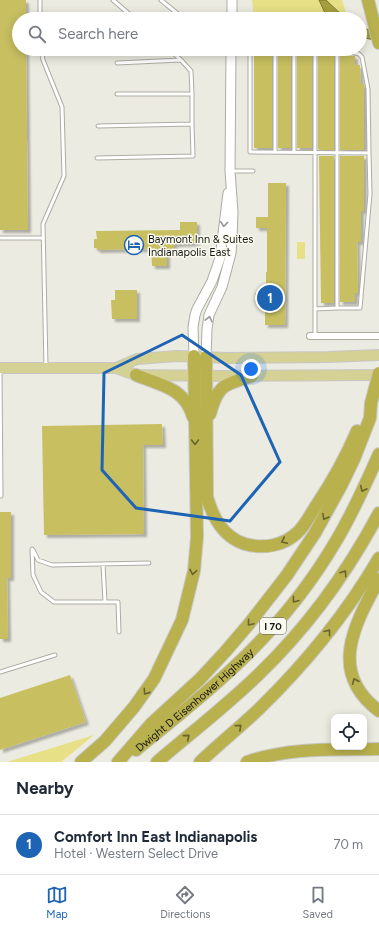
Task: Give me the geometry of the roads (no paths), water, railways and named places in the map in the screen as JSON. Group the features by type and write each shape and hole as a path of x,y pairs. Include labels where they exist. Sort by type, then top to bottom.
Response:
{"highway":[{"path":"369,6 379,43"},
{"path":"81,762 105,741 134,707 150,685 182,620 194,571 196,550 201,428 200,375 194,356"},
{"path":"200,375 206,357"},
{"path":"118,762 151,724 200,679 220,657 249,624 287,575 315,533 346,476 370,418 371,403 379,374"},
{"path":"136,375 175,390 184,397 201,428 207,497 215,520 226,533 236,540 253,546 270,546 289,540 306,524 336,474 363,415 371,403"},
{"path":"201,428 220,389 230,383 252,376"},
{"name":"Dwight D Eisenhower Highway","path":"122,762 234,668 258,644 291,606 315,574 336,542 379,454"},
{"name":"Dwight D Eisenhower Highway","path":"157,762 236,695 287,645 331,591 353,558 379,513"},
{"path":"200,762 259,709 304,661 338,619 379,558"},
{"path":"379,579 361,613 352,636 349,660 356,685 368,702 379,711"},
{"path":"246,762 290,752 379,749"}],"main road":[{"path":"116,368 137,359 177,356 228,358 379,355"},
{"path":"0,368 116,368 136,375 252,376 379,374"}],"street":[{"path":"232,0 232,12"},
{"path":"206,357 209,315 222,287 231,253 233,212 230,171 232,56"},
{"path":"194,356 194,321 197,309 212,281 220,258 230,171"},
{"path":"312,336 379,336"}],"lane":[{"path":"40,0 40,12"},
{"path":"114,0 127,12"},
{"path":"161,0 176,12"},
{"path":"42,56 62,107 64,176 43,224 42,238 46,368"},
{"path":"97,158 193,156 191,71 177,56"},
{"path":"250,56 250,152 369,153"},
{"path":"275,56 275,152"},
{"path":"294,56 294,152"},
{"path":"312,336 315,309 315,56"},
{"path":"337,308 338,56"},
{"path":"315,309 360,308 370,194 368,89 361,56"},
{"path":"117,63 181,60"},
{"path":"117,94 192,94"},
{"path":"98,126 192,124"},
{"path":"230,171 252,171"},
{"path":"0,238 42,238"},
{"path":"0,368 0,496"},
{"path":"119,632 118,602 54,602 41,592 33,575 32,549 38,560 52,565 149,563"},
{"path":"103,564 105,602"},
{"path":"0,672 55,655"}],"place":[{"name":"Baymont Inn & Suites Indianapolis East","path":"134,245"},
{"name":"Comfort Inn East Indianapolis","path":"270,298"}]}
